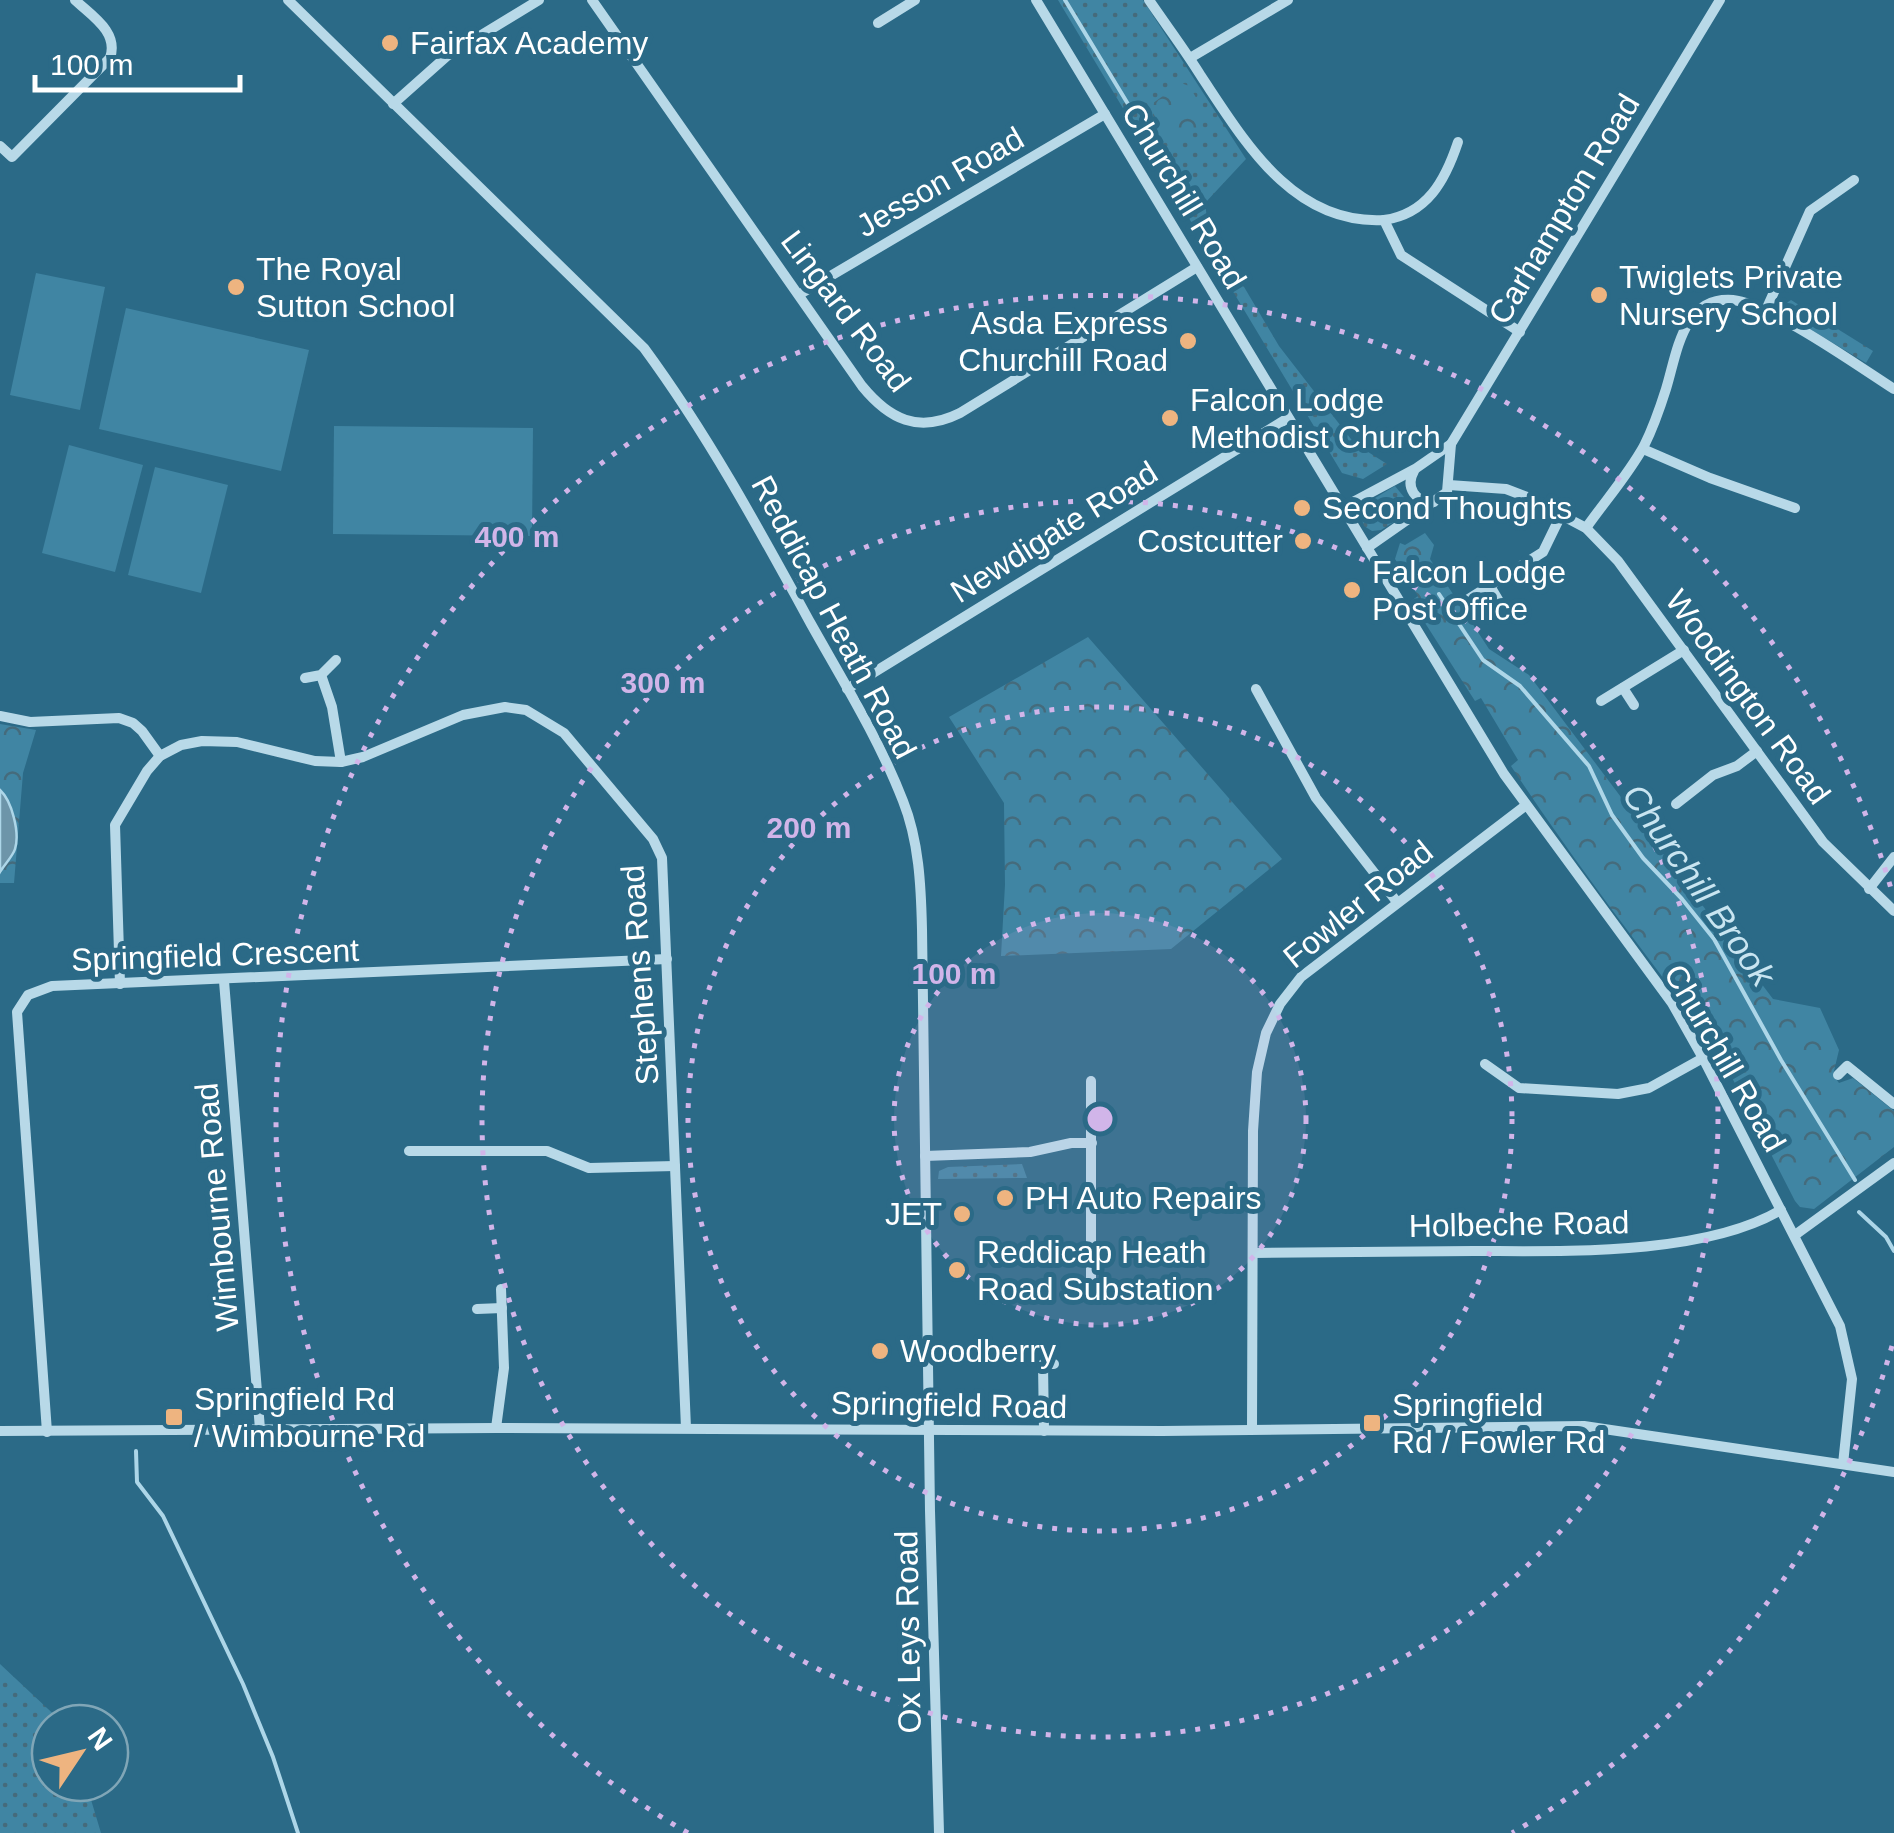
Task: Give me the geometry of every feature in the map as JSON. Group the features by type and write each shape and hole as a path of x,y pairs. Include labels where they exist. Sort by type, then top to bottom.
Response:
{"street":[{"path":"0,146 12,157 110,58 114,45 111,36 75,0"},
{"name":"Reddicap Heath Road","path":"288,0 644,348 737,490 904,801 917,857 922,929 930,1430"},
{"path":"393,104 447,56 538,0"},
{"name":"Lingard Road","path":"592,0 874,401 904,422 926,424 960,413 1197,266"},
{"path":"878,23 915,0"},
{"name":"Churchill Road","path":"1036,0 1525,806 1672,1004 1703,1058 1834,1313 1847,1348 1852,1378 1842,1464"},
{"path":"1148,0 1255,156 1283,185 1306,200 1363,222 1398,218 1432,198 1448,171 1458,142"},
{"path":"1190,58 1288,0"},
{"name":"Carhampton Road","path":"1342,508 1420,466 1451,444 1720,0"},
{"name":"Jesson Road","path":"800,294 1105,114"},
{"path":"1766,310 1810,211 1854,180"},
{"path":"1384,220 1401,255 1520,332"},
{"path":"1586,528 1642,448 1667,386 1678,339 1701,308 1717,301 1735,300 1766,310 1894,388"},
{"name":"Newdigate Road","path":"847,689 1288,418"},
{"name":"Carhampton Road","path":"1449,481 1451,444"},
{"path":"1642,448 1710,478 1795,508"},
{"path":"1439,500 1425,502 1415,496 1410,482 1420,466 1438,464 1449,481 1506,489 1561,515 1543,552 1467,600"},
{"path":"1367,548 1439,500 1449,481"},
{"name":"Woodington Road","path":"1561,515 1586,528 1618,561 1824,842 1868,889 1894,910"},
{"path":"1490,586 1503,608"},
{"path":"1601,701 1684,650"},
{"path":"305,678 321,675 336,660"},
{"path":"321,675 332,707 341,762"},
{"path":"1623,688 1634,706"},
{"path":"1256,689 1316,798 1397,902"},
{"name":"Stephens Road","path":"160,756 202,740 237,742 315,761 341,762 363,757 463,715 504,707 526,710 564,733 581,750 653,840 664,872 686,1428"},
{"path":"0,716 30,722 119,718 142,731 160,756 136,785 115,825 120,984"},
{"path":"1676,804 1713,775 1737,766 1757,750"},
{"name":"Fowler Road","path":"1252,1428 1253,1132 1257,1072 1266,1032 1301,976 1525,806"},
{"path":"1868,889 1894,857"},
{"name":"Springfield Crescent","path":"47,1432 17,1012 21,1002 37,990 120,984 667,958"},
{"name":"Wimbourne Road","path":"224,981 260,1429"},
{"path":"1484,1064 1519,1088 1618,1094 1649,1088 1703,1058"},
{"path":"1838,1074 1847,1066 1894,1104"},
{"path":"1091,1081 1092,1292"},
{"path":"426,1138 426,1150"},
{"path":"925,1156 1030,1152 1071,1143 1092,1143"},
{"path":"409,1151 547,1151 589,1168 676,1166"},
{"path":"1794,1235 1894,1163"},
{"name":"Holbeche Road","path":"1253,1253 1636,1248 1721,1232 1781,1210"},
{"path":"496,1428 504,1368 501,1289"},
{"path":"477,1309 502,1308"},
{"path":"1044,1431 1043,1364 1054,1364"},
{"name":"Springfield Road","path":"0,1432 1584,1426 1894,1472"},
{"name":"Ox Leys Road","path":"930,1430 939,1833"}],"green space":[{"path":"1058,0 1143,0 1246,159 1205,203 1208,226 1279,346 1354,443 1387,464 1363,479 1342,473"},
{"path":"1181,83 1189,86 1203,109 1198,130 1172,146 1149,106"},
{"path":"36,273 105,287 80,410 10,395"},
{"path":"1791,300 1873,351 1866,363 1782,312 1782,306"},
{"path":"126,308 309,350 281,471 99,429"},
{"path":"334,426 533,428 532,536 333,534"},
{"path":"69,445 143,465 115,572 42,553"},
{"path":"155,467 228,485 201,593 128,575"},
{"path":"1395,486 1411,511 1381,530 1372,531 1364,526 1360,513 1365,504"},
{"path":"1425,533 1434,545 1430,559 1489,649 1529,675 1773,999 1820,1008 1839,1050 1833,1075 1839,1083 1853,1078 1894,1111 1894,1147 1814,1209 1800,1207 1795,1201 1723,1060 1529,793 1511,766 1518,760 1481,698 1475,701 1411,601 1418,596 1395,559 1400,543 1405,545"},
{"path":"1088,637 1282,859 1171,949 1001,956 1004,803 949,717"},
{"path":"0,724 36,730 23,773 14,883 0,883"},
{"path":"1022,1164 1027,1178 938,1179 939,1171 948,1167"},
{"path":"0,1664 42,1703 30,1703 30,1803 92,1803 101,1833 0,1833"}],"shaded area":[{"path":"0,790 11,809 16,842 0,872"}],"waterway":[{"name":"Churchill Brook","path":"1065,0 1128,104"},
{"name":"Churchill Brook","path":"1439,594 1483,660 1520,686 1589,766 1612,815 1643,858 1714,939 1781,1060 1855,1180"},
{"name":"Churchill Brook","path":"1859,1212 1886,1237 1894,1251"},
{"path":"136,1451 137,1482 163,1516 243,1684 298,1833"}],"place":[{"name":"Fairfax Academy","path":"390,43"},
{"name":"The Royal Sutton School","path":"236,287"},
{"name":"Twiglets Private Nursery School","path":"1599,295"},
{"name":"Asda Express Churchill Road","path":"1188,341"},
{"name":"Falcon Lodge Methodist Church","path":"1170,418"},
{"name":"Second Thoughts","path":"1302,508"},
{"name":"Costcutter","path":"1303,541"},
{"name":"Falcon Lodge Post Office","path":"1352,590"},
{"name":"PH Auto Repairs","path":"1005,1198"},
{"name":"JET","path":"962,1214"},
{"name":"Reddicap Heath Road Substation","path":"957,1270"},
{"name":"Woodberry","path":"880,1351"},
{"name":"Springfield Rd / Wimbourne Rd","path":"174,1417"},
{"name":"Springfield Rd / Fowler Rd","path":"1372,1423"}]}
